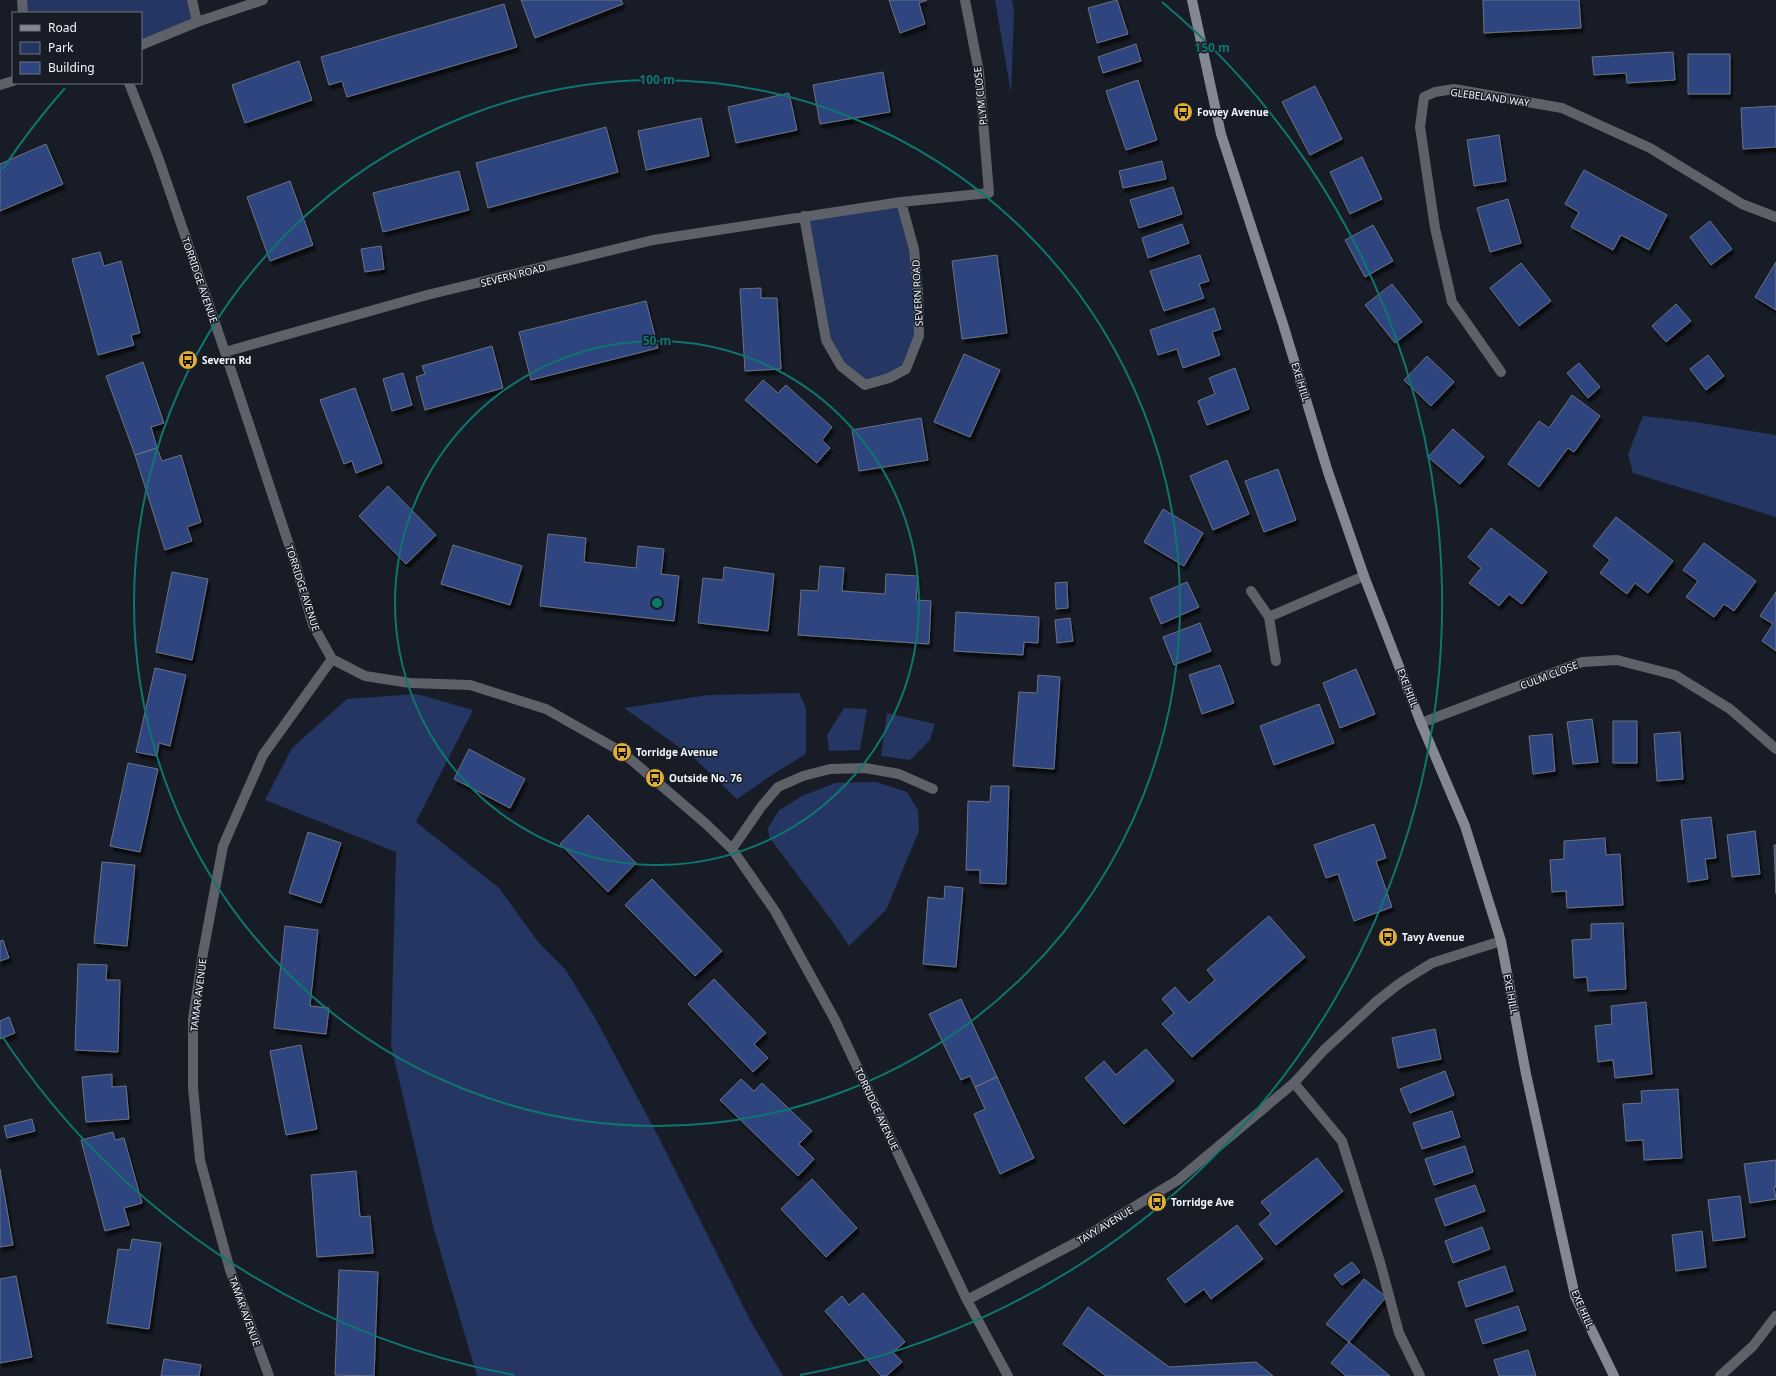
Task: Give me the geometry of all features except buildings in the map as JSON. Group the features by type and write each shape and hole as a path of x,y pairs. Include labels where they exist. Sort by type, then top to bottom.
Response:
{"street":[{"path":"22,0 24,12"},
{"path":"192,0 197,22"},
{"path":"142,45 197,22 263,0"},
{"name":"PLYM CLOSE","path":"964,0 979,72 989,193"},
{"name":"EXE HILL","path":"1192,0 1221,134 1283,324 1328,472 1364,576 1421,723 1465,826 1501,941 1526,1074 1575,1296 1614,1376"},
{"path":"0,85 12,81"},
{"name":"TORRIDGE AVENUE","path":"129,84 158,157 225,352 296,566 313,625 332,659 365,676 410,682 470,685 546,709 622,752 683,803 732,849 774,911 835,1020 967,1300 1008,1376"},
{"name":"GLEBELAND WAY","path":"1501,372 1452,302 1435,228 1420,127 1424,97 1435,92 1454,89 1562,108 1650,148 1742,204 1776,217"},
{"name":"SEVERN ROAD","path":"225,352 427,295 653,240 901,202 989,193"},
{"name":"SEVERN ROAD","path":"804,216 826,340 841,366 865,384 889,378 906,369 919,336 918,293 914,248 901,202"},
{"path":"1269,617 1364,576"},
{"path":"1251,591 1269,617 1276,661"},
{"name":"TAMAR AVENUE","path":"269,1376 230,1270 200,1160 193,1088 193,1019 223,846 263,754 332,659"},
{"name":"CULM CLOSE","path":"1421,723 1582,662 1618,660 1675,675 1730,709 1776,750"},
{"path":"732,849 761,807 778,788 803,776 830,770 865,768 899,774 933,789"},
{"name":"TAVY AVENUE","path":"967,1300 1075,1243 1178,1180 1294,1083 1323,1051 1377,1001 1400,983 1432,963 1501,941"},
{"path":"1294,1083 1342,1141 1380,1262 1399,1332 1420,1376"},
{"path":"1720,1376 1753,1346 1776,1316"}],"green space":[{"path":"22,0 192,0 197,22 142,45 142,12 23,12"},
{"path":"995,0 1012,0 1014,12 1011,93"},
{"path":"901,202 914,249 919,336 906,369 865,385 841,366 826,340 804,216"},
{"path":"1643,416 1695,422 1776,435 1776,517 1633,473 1628,454"},
{"path":"799,693 806,708 806,754 737,799 693,757 624,708 708,695"},
{"path":"417,694 473,710 416,822 499,888 539,943 565,969 594,1016 657,1134 750,1320 783,1376 477,1376 434,1230 391,1045 396,852 265,800 292,748 347,699"},
{"path":"844,708 867,709 860,750 829,751 827,735"},
{"path":"887,713 935,724 930,740 910,760 881,756"},
{"path":"876,782 907,792 918,810 919,831 886,910 849,946 833,922 769,837 768,828 779,810 802,796 835,783"}],"place":[{"name":"Fowey Avenue","path":"1183,112"},
{"name":"Severn Rd","path":"188,360"},
{"name":"Torridge Avenue","path":"622,752"},
{"name":"Outside No. 76","path":"655,778"},
{"name":"Tavy Avenue","path":"1388,937"},
{"name":"Torridge Ave","path":"1157,1202"}]}
